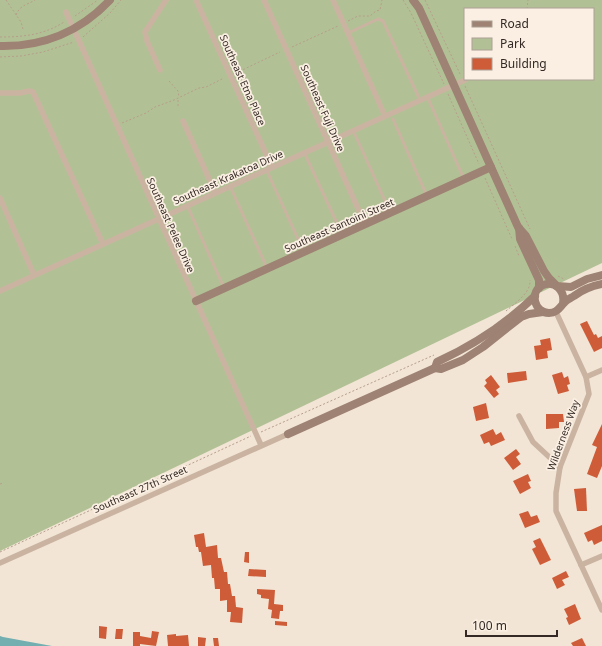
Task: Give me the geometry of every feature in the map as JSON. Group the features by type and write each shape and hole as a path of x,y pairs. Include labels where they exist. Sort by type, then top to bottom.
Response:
{"street":[{"path":"0,46 37,43 74,30 95,15 110,0"},
{"path":"160,70 147,41 145,32 166,0"},
{"name":"Southeast Etna Place","path":"196,0 231,75 269,168"},
{"name":"Southeast Fuji Drive","path":"264,0 365,224"},
{"path":"333,0 385,116"},
{"path":"413,0 419,8 454,84 518,227 520,239 527,256 536,270 539,280 539,288 535,296 500,326 464,350 437,362 435,368"},
{"name":"Southeast Pelee Drive","path":"66,12 261,445"},
{"name":"Southeast Krakatoa Drive","path":"0,291 464,80"},
{"path":"0,93 33,92 103,244"},
{"path":"183,121 215,192"},
{"name":"Southeast Santoini Street","path":"196,301 491,167"},
{"path":"0,198 34,275"},
{"path":"518,227 526,236 544,271 563,294 563,303 561,308 556,312 548,314 536,306 535,296"},
{"path":"539,288 548,284 571,287 587,279 602,275"},
{"path":"563,303 585,290 602,284"},
{"path":"288,434 435,368 441,369 463,360 484,346 521,317 529,314 544,312"},
{"name":"Wilderness Way","path":"556,312 586,377 589,394 560,467 556,493 556,511 602,610"},
{"path":"586,377 602,370"},
{"path":"518,416 533,442 560,467"},
{"name":"Southeast 27th Street","path":"0,563 288,434"},
{"path":"581,565 602,556"}],"lane":[{"path":"348,33 378,20 383,21 420,100"},
{"path":"427,96 465,179"},
{"path":"393,119 427,196"},
{"path":"353,130 391,213"},
{"path":"304,152 342,235"},
{"path":"269,168 304,252"},
{"path":"230,186 267,269"},
{"path":"187,205 224,288"}],"path":[{"path":"6,0 23,28"},
{"path":"16,15 22,6 35,0"},
{"path":"0,37 19,37 54,29 98,0"},
{"path":"117,125 319,36 358,16 370,16 376,11 380,10 382,0"},
{"path":"403,0 411,13 446,88 521,259"},
{"path":"425,0 464,80 530,230"},
{"path":"170,81 179,94 178,106"},
{"path":"556,275 565,279"},
{"path":"506,311 527,292 531,285 530,276"},
{"path":"0,552 256,434 437,354"},
{"path":"0,484 4,483"}],"green space":[{"path":"0,0 602,0 602,263 0,551"}],"water":[{"path":"0,636 3,637 52,646 0,646"}],"building":[{"path":"587,321 594,335 596,334 598,338 602,336 602,348 594,352 580,324"},
{"path":"550,338 552,350 547,351 548,358 536,360 534,346 541,345 540,340"},
{"path":"526,371 527,380 508,383 507,373"},
{"path":"562,372 564,378 568,376 570,384 567,385 569,391 558,394 552,375"},
{"path":"491,375 500,387 496,390 499,394 494,398 484,386 487,383 485,380"},
{"path":"486,403 489,418 476,421 473,407"},
{"path":"546,414 563,414 564,422 559,422 559,428 546,429"},
{"path":"602,424 602,466 597,478 587,474 597,447 592,445"},
{"path":"493,429 496,435 501,432 505,440 491,446 489,442 484,444 480,435"},
{"path":"516,449 520,454 516,457 521,464 513,470 504,458"},
{"path":"528,474 531,481 528,482 531,488 520,494 513,481"},
{"path":"586,488 587,511 577,511 574,489"},
{"path":"528,511 531,517 537,515 540,522 525,528 519,514"},
{"path":"602,525 602,541 594,545 592,540 588,542 584,533"},
{"path":"204,533 206,547 217,545 218,558 221,558 224,572 227,572 228,584 230,584 232,596 235,596 236,607 243,608 242,623 230,622 231,612 227,612 227,600 220,601 220,589 215,589 211,565 203,566 201,552 199,552 198,547 196,547 194,535"},
{"path":"540,538 551,560 540,565 532,549 536,547 533,541"},
{"path":"245,552 249,552 249,563 244,562"},
{"path":"249,569 266,570 266,577 248,576"},
{"path":"566,571 569,577 562,580 565,585 557,589 552,578"},
{"path":"257,589 275,590 274,604 283,605 283,611 280,611 279,619 271,618 272,610 268,609 269,599 261,598 261,595 257,594"},
{"path":"575,604 581,619 569,625 566,618 568,617 564,609"},
{"path":"275,621 287,622 287,626 275,625"},
{"path":"99,626 107,627 106,639 99,638"},
{"path":"116,629 123,629 122,639 115,639"},
{"path":"152,631 159,632 156,646 140,644 140,646 133,646 133,632 140,632 140,636 151,638"},
{"path":"176,634 176,636 188,635 189,646 168,646 167,635"},
{"path":"198,637 206,638 205,646 198,646"},
{"path":"213,638 218,638 219,646 214,646"},
{"path":"582,638 586,646 573,646 571,643"}]}
